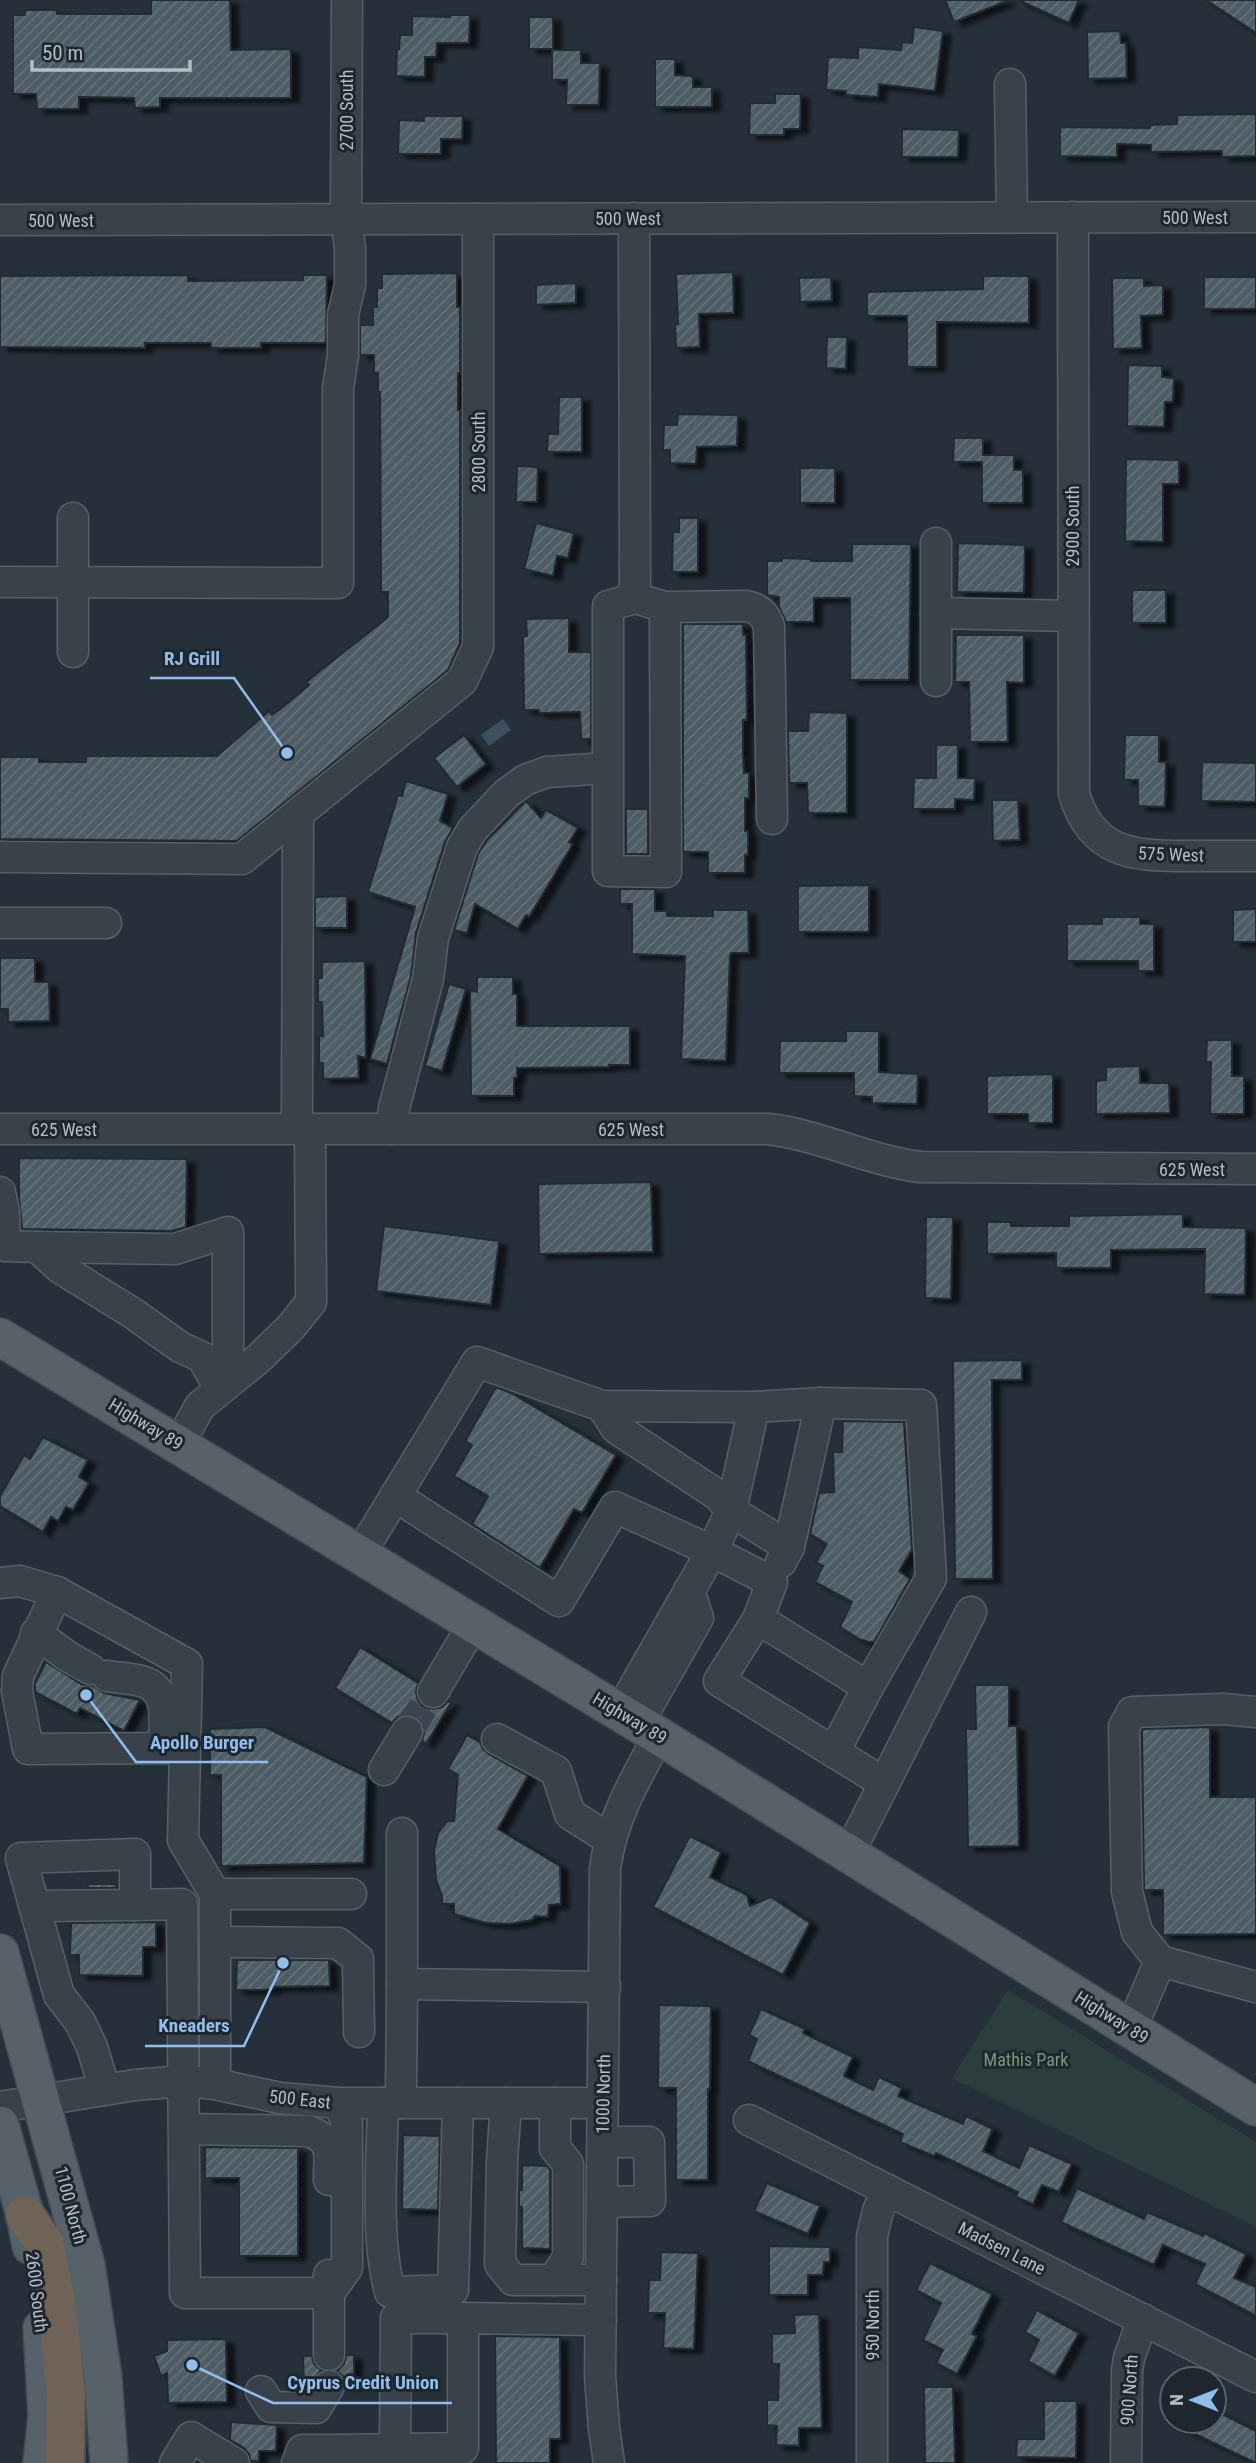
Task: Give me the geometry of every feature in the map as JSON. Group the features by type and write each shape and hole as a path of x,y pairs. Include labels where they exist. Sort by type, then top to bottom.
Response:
{"highway":[{"path":"25,2215 44,2243 57,2308 66,2393 65,2463"}],"main road":[{"name":"Highway 89","path":"0,1337 474,1623 1255,2103"},
{"name":"1100 North","path":"0,1953 86,2265 103,2377 109,2463"},
{"name":"2600 South","path":"0,2125 25,2215 43,2337 47,2416 42,2463"}],"street":[{"name":"2700 South","path":"73,581 338,583 338,389 343,355 343,314 350,285 350,248 346,219 347,0"},
{"path":"1010,84 1012,217"},
{"name":"2900 South","path":"1073,217 1072,782 1077,805 1093,830"},
{"name":"500 West","path":"0,220 1256,217"},
{"path":"634,218 635,598"},
{"name":"2800 South","path":"298,814 462,681 478,647 478,219"},
{"path":"73,518 73,652"},
{"path":"936,543 936,681"},
{"path":"0,582 73,581"},
{"path":"665,607 666,872 608,871 608,606 635,598 665,607 746,606 754,608 766,618 769,626 772,819"},
{"path":"936,613 1072,615"},
{"path":"392,1129 394,1108 428,979 433,938 461,847 486,814 525,780 547,772 607,768"},
{"path":"0,857 242,859 298,814"},
{"path":"179,1444 200,1406 258,1359 312,1302 303,1129 298,814"},
{"name":"575 West","path":"1093,830 1111,845 1130,853 1154,856 1256,856"},
{"path":"0,923 106,923"},
{"name":"625 West","path":"0,1129 768,1129 799,1133 888,1161 921,1167 1256,1169"},
{"path":"0,1192 4,1211 5,1246 175,1249 228,1231 224,1386"},
{"path":"37,1247 60,1268 134,1314 180,1347 202,1357 224,1386"},
{"path":"360,1554 477,1362 602,1406 754,1407 821,1403 922,1405 931,1578 834,1752"},
{"path":"821,1403 789,1546 758,1619 719,1681 884,1783"},
{"path":"602,1406 616,1428 719,1496 731,1511 789,1546"},
{"name":"1000 North","path":"609,2463 601,2394 601,2280 604,1884 610,1839 625,1800 639,1724 690,1590 731,1511 754,1407"},
{"path":"395,1496 559,1601 615,1507 712,1551 772,1582"},
{"path":"0,1583 20,1581 57,1592 187,1664 174,1748"},
{"path":"57,1592 18,1676 17,1692 29,1749 174,1748"},
{"path":"849,1853 971,1612"},
{"path":"758,1619 868,1687"},
{"path":"433,1692 474,1623"},
{"path":"36,1633 99,1673 138,1680 149,1684 160,1693 174,1748 183,1840 215,1894 215,2084"},
{"path":"1256,1712 1223,1709 1132,1712 1124,1727 1127,1892 1137,1932 1160,1961 1256,1987"},
{"path":"384,1770 407,1732"},
{"path":"497,1739 556,1771 570,1814 610,1839"},
{"path":"395,2449 390,2292 392,2103 401,1984 402,1833"},
{"path":"104,2090 92,2047 80,2022 59,1995 21,1858 135,1854 135,1905"},
{"path":"215,1894 351,1894"},
{"path":"34,1906 182,1905 185,2293 329,2293"},
{"path":"215,1942 338,1943 358,1959 359,2032"},
{"path":"1131,2029 1160,1961"},
{"path":"401,1984 605,1987"},
{"name":"500 East","path":"0,2107 104,2090 185,2081 215,2084 280,2098 339,2103 603,2103"},
{"path":"329,2293 347,2268 347,2123 339,2103"},
{"path":"390,2292 453,2290 458,2103"},
{"path":"506,2103 500,2264 513,2280 601,2280"},
{"path":"554,2280 568,2257 568,2164 555,2148 555,2103"},
{"name":"Madsen Lane","path":"749,2120 1256,2376"},
{"path":"185,2129 308,2131 322,2136 329,2146 329,2356"},
{"path":"602,2202 650,2201 649,2142 603,2142"},
{"name":"950 North","path":"872,2463 872,2236 877,2210 887,2190"},
{"path":"347,2268 390,2292 463,2318 601,2320"},
{"path":"297,2463 302,2450 338,2457 395,2449 463,2448 463,2318"},
{"name":"900 North","path":"1126,2463 1127,2371 1143,2319"},
{"path":"261,2391 271,2407 316,2408 329,2386"},
{"path":"175,2463 191,2437 234,2463"}],"green space":[{"name":"Mathis Park","path":"1008,1990 1256,2142 1256,2227 952,2078"}],"water":[{"path":"503,719 511,730 489,746 481,735"}],"building":[{"path":"151,0 230,0 231,50 291,49 291,98 160,98 160,107 135,108 134,98 79,97 79,109 37,109 36,94 13,94 13,15 25,15 25,10 57,10 57,14 151,14"},
{"path":"945,0 1007,0 1007,1 954,22"},
{"path":"1018,0 1079,0 1069,23"},
{"path":"1206,0 1256,0 1256,33"},
{"path":"470,15 469,43 437,43 436,57 425,57 425,77 396,76 400,35 412,35 412,16"},
{"path":"529,17 553,17 553,49 529,49"},
{"path":"914,27 943,31 935,91 879,84 878,97 846,95 846,91 826,90 828,57 858,58 858,47 901,50 902,42 912,43"},
{"path":"1120,31 1121,43 1126,43 1127,78 1088,79 1087,32"},
{"path":"552,50 581,50 581,63 600,63 599,105 566,105 567,80 552,80"},
{"path":"655,59 675,59 675,75 693,76 693,87 712,87 712,107 655,107"},
{"path":"775,94 801,94 800,129 784,129 784,135 749,135 750,103 775,103"},
{"path":"1256,114 1256,156 1222,157 1222,151 1151,152 1151,145 1117,144 1117,157 1060,156 1060,127 1150,128 1150,125 1177,124 1177,115"},
{"path":"424,116 463,116 462,139 441,139 441,154 398,154 399,120 424,121"},
{"path":"902,129 959,130 958,157 902,157"},
{"path":"733,272 734,313 699,314 700,347 676,348 676,274"},
{"path":"457,273 457,307 460,307 460,643 448,670 237,841 0,839 0,757 39,757 39,762 86,762 86,756 217,756 269,711 272,715 290,701 309,685 306,682 388,617 388,592 381,592 380,392 378,373 374,373 374,355 360,355 360,325 373,325 373,307 377,307 377,288 382,288 382,274"},
{"path":"188,275 188,281 303,280 303,275 327,275 326,343 261,343 261,348 211,348 211,343 145,343 145,348 0,347 0,276"},
{"path":"983,276 1029,276 1029,323 937,322 937,367 907,367 907,316 867,316 867,292 983,289"},
{"path":"831,277 832,301 800,302 799,278"},
{"path":"1204,277 1256,277 1256,309 1204,309"},
{"path":"1112,278 1144,278 1144,286 1163,285 1163,315 1141,316 1142,348 1113,349"},
{"path":"576,283 576,303 536,305 536,285"},
{"path":"827,337 847,337 846,369 826,368"},
{"path":"1128,365 1162,366 1162,377 1174,378 1173,402 1165,402 1164,427 1127,426"},
{"path":"559,397 582,397 582,452 547,452 548,434 558,434"},
{"path":"678,414 738,415 737,446 697,447 696,464 670,463 670,450 663,450 664,425 677,425"},
{"path":"954,438 983,438 983,455 1014,455 1014,470 1023,470 1023,503 982,503 982,462 953,462"},
{"path":"1126,459 1179,460 1179,484 1163,484 1163,542 1125,541"},
{"path":"517,466 538,467 537,502 516,502"},
{"path":"800,468 835,468 835,503 800,503"},
{"path":"679,518 698,518 698,572 672,572 673,532 679,532"},
{"path":"536,523 574,533 568,558 557,556 553,576 524,569"},
{"path":"958,543 1025,545 1024,593 957,592"},
{"path":"852,544 911,544 909,680 850,680 850,598 814,598 814,622 786,622 779,607 779,597 767,595 767,561 782,561 782,558 852,561"},
{"path":"1132,590 1166,590 1166,623 1132,623"},
{"path":"569,618 569,652 591,652 591,739 581,739 580,712 539,713 539,710 524,710 523,636 527,636 526,619"},
{"path":"683,624 743,624 743,635 746,635 747,720 743,720 743,755 744,773 749,773 749,798 745,798 748,855 745,855 745,873 708,873 708,852 683,852"},
{"path":"956,635 1024,635 1024,683 1007,682 1008,742 970,742 969,682 955,682"},
{"path":"809,712 847,713 847,813 808,813 807,783 789,783 788,731 808,731"},
{"path":"464,735 486,764 457,787 434,758"},
{"path":"1125,735 1159,735 1159,762 1166,762 1165,807 1138,806 1138,780 1124,780"},
{"path":"936,745 958,745 958,778 975,778 974,800 955,799 955,809 913,809 914,778 936,778"},
{"path":"1202,762 1256,763 1256,802 1201,801"},
{"path":"406,781 448,794 440,821 453,828 445,842 416,933 411,976 387,1064 370,1059 415,907 368,892 398,795 402,796"},
{"path":"992,800 1018,800 1020,840 993,841"},
{"path":"526,801 541,818 546,810 578,828 569,842 573,844 529,917 526,915 518,929 475,904 467,933 454,930 478,854 487,840"},
{"path":"626,809 648,809 648,854 626,854"},
{"path":"869,885 869,932 798,932 798,886"},
{"path":"620,889 655,889 655,911 667,911 667,916 713,916 713,910 748,910 749,953 731,953 730,956 726,1061 681,1059 685,956 632,954 632,904 620,904"},
{"path":"347,896 347,928 315,928 315,897"},
{"path":"1256,909 1256,942 1233,942 1233,910"},
{"path":"1102,917 1140,917 1140,924 1154,924 1154,971 1138,971 1138,961 1067,961 1067,924 1102,924"},
{"path":"0,958 35,958 35,982 49,982 50,1021 8,1022 8,1009 0,1009"},
{"path":"365,961 366,1058 358,1056 359,1078 323,1079 323,1063 319,1063 319,1036 323,1036 322,1002 318,1002 318,978 322,978 322,962"},
{"path":"477,977 513,977 513,994 517,994 517,1026 630,1026 630,1065 517,1068 514,1096 471,1096 470,990 477,992"},
{"path":"449,984 466,989 442,1071 425,1066"},
{"path":"846,1031 879,1031 879,1072 918,1074 917,1104 872,1103 872,1097 854,1096 854,1073 779,1073 780,1041 846,1041"},
{"path":"1207,1040 1232,1040 1232,1076 1244,1076 1244,1114 1210,1114 1211,1062 1206,1062"},
{"path":"1140,1066 1140,1083 1169,1083 1170,1113 1096,1114 1096,1081 1106,1080 1106,1067"},
{"path":"1053,1074 1053,1123 1028,1123 1028,1114 987,1114 987,1076"},
{"path":"19,1158 187,1159 186,1227 172,1231 22,1229"},
{"path":"651,1182 653,1252 539,1254 538,1184"},
{"path":"1183,1214 1183,1227 1246,1228 1245,1295 1204,1294 1205,1249 1111,1250 1111,1268 1056,1268 1056,1253 987,1254 987,1222 1011,1222 1011,1226 1069,1226 1069,1216"},
{"path":"926,1217 953,1217 951,1299 925,1298"},
{"path":"384,1226 499,1241 491,1305 376,1291"},
{"path":"1022,1360 1022,1380 992,1380 993,1579 955,1579 953,1361"},
{"path":"496,1387 511,1393 616,1455 582,1513 574,1509 540,1568 472,1524 488,1496 454,1476 472,1445 465,1441"},
{"path":"843,1421 904,1422 912,1550 899,1571 910,1579 874,1642 859,1639 840,1627 852,1602 815,1582 823,1566 816,1562 827,1544 810,1534 819,1493 834,1492 833,1452 842,1452"},
{"path":"43,1437 88,1460 79,1477 89,1483 73,1510 66,1507 58,1521 51,1517 43,1532 0,1506 0,1496 24,1455 30,1459"},
{"path":"360,1647 418,1683 418,1701 424,1707 433,1709 442,1707 448,1701 451,1703 426,1744 422,1741 423,1724 417,1717 398,1717 392,1723 335,1688"},
{"path":"46,1662 81,1684 93,1686 104,1693 140,1700 124,1731 80,1708 77,1714 35,1692 35,1683"},
{"path":"975,1685 1009,1685 1009,1726 1017,1726 1019,1846 968,1847 966,1729 976,1729"},
{"path":"265,1727 367,1777 364,1863 221,1866 221,1775 210,1775 210,1729"},
{"path":"1210,1727 1210,1797 1256,1797 1256,1934 1163,1935 1163,1890 1144,1890 1142,1731"},
{"path":"467,1735 480,1742 489,1754 528,1776 498,1829 560,1866 561,1904 549,1905 548,1917 535,1916 532,1920 510,1924 486,1923 454,1914 454,1904 442,1904 436,1880 434,1851 438,1833 447,1821 454,1821 458,1775 448,1769"},
{"path":"690,1836 721,1852 710,1877 747,1895 750,1906 771,1897 810,1923 783,1975 653,1907"},
{"path":"88,1884 116,1884 116,1888 88,1888"},
{"path":"156,1922 156,1947 143,1947 143,1976 79,1975 79,1955 70,1955 71,1923"},
{"path":"237,1960 329,1960 330,1986 236,1990"},
{"path":"659,2005 711,2006 708,2180 676,2180 676,2088 658,2088"},
{"path":"761,2009 805,2029 803,2033 853,2057 844,2076 873,2090 879,2077 902,2088 898,2096 963,2124 966,2116 993,2129 983,2151 1019,2168 1029,2145 1072,2164 1059,2192 1042,2185 1033,2204 1016,2197 1018,2192 936,2153 934,2156 900,2142 903,2134 748,2061 757,2039 749,2035"},
{"path":"403,2135 440,2136 438,2210 402,2209"},
{"path":"205,2147 298,2148 298,2256 239,2256 239,2178 205,2178"},
{"path":"522,2165 547,2166 550,2170 550,2249 522,2248 522,2207 519,2207 519,2190 522,2190"},
{"path":"767,2183 820,2206 808,2234 754,2211"},
{"path":"1077,2188 1144,2219 1147,2212 1203,2236 1204,2233 1246,2254 1234,2278 1256,2287 1256,2316 1195,2284 1205,2264 1163,2245 1154,2265 1061,2222"},
{"path":"769,2246 830,2247 830,2262 824,2262 823,2275 808,2275 808,2295 769,2295"},
{"path":"661,2252 698,2253 694,2349 663,2348 665,2313 648,2313 649,2280 660,2280"},
{"path":"930,2263 992,2294 972,2334 977,2336 957,2374 936,2363 943,2350 923,2340 941,2303 916,2290"},
{"path":"1037,2310 1079,2333 1055,2376 1028,2361 1039,2340 1025,2332"},
{"path":"819,2314 822,2428 799,2428 799,2446 776,2445 777,2426 767,2425 767,2400 778,2400 779,2364 772,2364 772,2334 795,2333 794,2315"},
{"path":"495,2336 560,2337 561,2439 550,2439 550,2463 496,2463"},
{"path":"226,2339 227,2402 168,2403 167,2373 161,2376 154,2356 167,2351 167,2340"},
{"path":"346,2355 354,2355 354,2386 346,2386 344,2377 337,2371 344,2364"},
{"path":"303,2356 312,2356 314,2364 321,2370 308,2387 304,2387"},
{"path":"924,2387 953,2387 955,2463 925,2463"},
{"path":"1044,2401 1077,2401 1076,2458 1016,2457 1017,2439 1044,2439"},
{"path":"1228,2417 1256,2431 1256,2463 1197,2435 1228,2435"},
{"path":"231,2422 277,2425 276,2451 259,2451 259,2461 251,2461 244,2448 230,2440"}],"tunnel":[{"path":"407,1732 433,1692"}],"place":[{"name":"RJ Grill","path":"287,753"},
{"name":"Apollo Burger","path":"86,1695"},
{"name":"Kneaders","path":"283,1963"},
{"name":"Cyprus Credit Union","path":"192,2365"}]}
